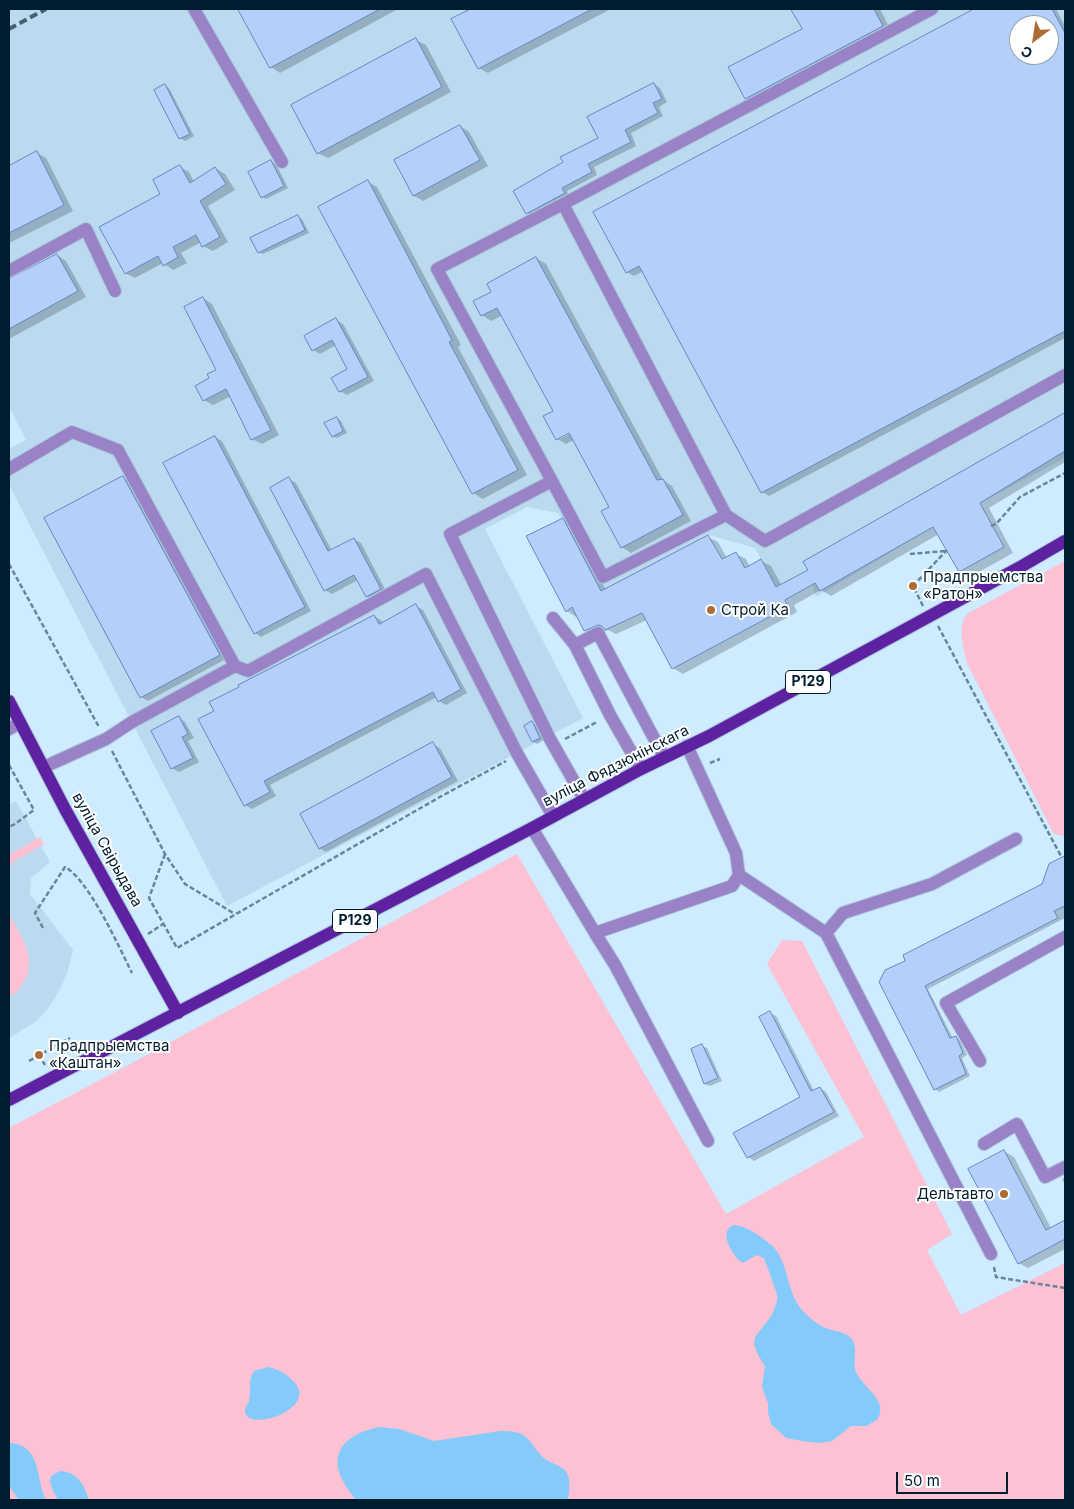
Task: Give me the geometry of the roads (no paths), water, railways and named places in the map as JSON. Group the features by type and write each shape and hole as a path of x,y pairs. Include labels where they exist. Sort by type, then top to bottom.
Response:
{"main road":[{"name":"вуліца Фядзюнінскага","path":"178,1013 664,757 710,736 933,621 1065,541"},
{"name":"вуліца Свірыдава","path":"9,701 14,726 44,767 68,816 178,1013"},
{"name":"Р129","path":"9,1100 178,1013"}],"lane":[{"path":"194,9 282,162"},
{"path":"726,515 604,577 436,269 932,9"},
{"path":"563,204 726,515 765,540 1065,375"},
{"path":"9,271 86,228 115,291"},
{"path":"9,469 72,432 118,450 235,666 248,670 426,574 518,755 553,816"},
{"path":"552,481 450,534 550,738 584,799"},
{"path":"553,618 576,645 610,715 641,769"},
{"path":"576,645 598,633 664,757"},
{"path":"44,767 106,739 132,722 235,666"},
{"path":"595,934 732,886 739,875 736,853 687,746"},
{"path":"532,828 615,965 708,1141"},
{"path":"826,933 842,913 932,884 1016,838"},
{"path":"739,875 826,933 991,1254"},
{"path":"980,1061 946,1003 1065,937"},
{"path":"984,1144 1017,1124 1045,1177 1065,1167"}],"water":[{"path":"734,1225 753,1231 776,1250 783,1264 793,1296 807,1315 823,1327 841,1332 851,1338 855,1346 856,1372 874,1395 880,1407 877,1420 866,1426 851,1426 832,1441 820,1443 786,1438 771,1424 768,1403 762,1387 765,1366 754,1344 755,1337 772,1315 777,1301 777,1294 764,1258 757,1255 743,1263 731,1250 728,1244 727,1232"},
{"path":"268,1367 287,1375 292,1380 299,1390 298,1400 291,1408 280,1415 257,1420 249,1417 245,1411 250,1397 250,1382 254,1371"},
{"path":"380,1427 399,1429 434,1441 500,1431 512,1431 523,1435 544,1458 567,1473 569,1483 568,1500 356,1500 344,1484 339,1470 338,1460 340,1451 345,1444 360,1433"},
{"path":"9,1443 20,1445 27,1449 32,1456 46,1500 19,1500 9,1486"},
{"path":"60,1471 71,1474 79,1480 89,1500 58,1500 50,1482 51,1476"}],"railway":[{"path":"9,29 46,9"}],"place":[{"name":"Прадпрыемства «Ратон»","path":"913,586"},
{"name":"Строй Ка","path":"711,610"},
{"name":"Прадпрыемства «Каштан»","path":"39,1055"},
{"name":"Дельтавто","path":"1004,1194"}]}
